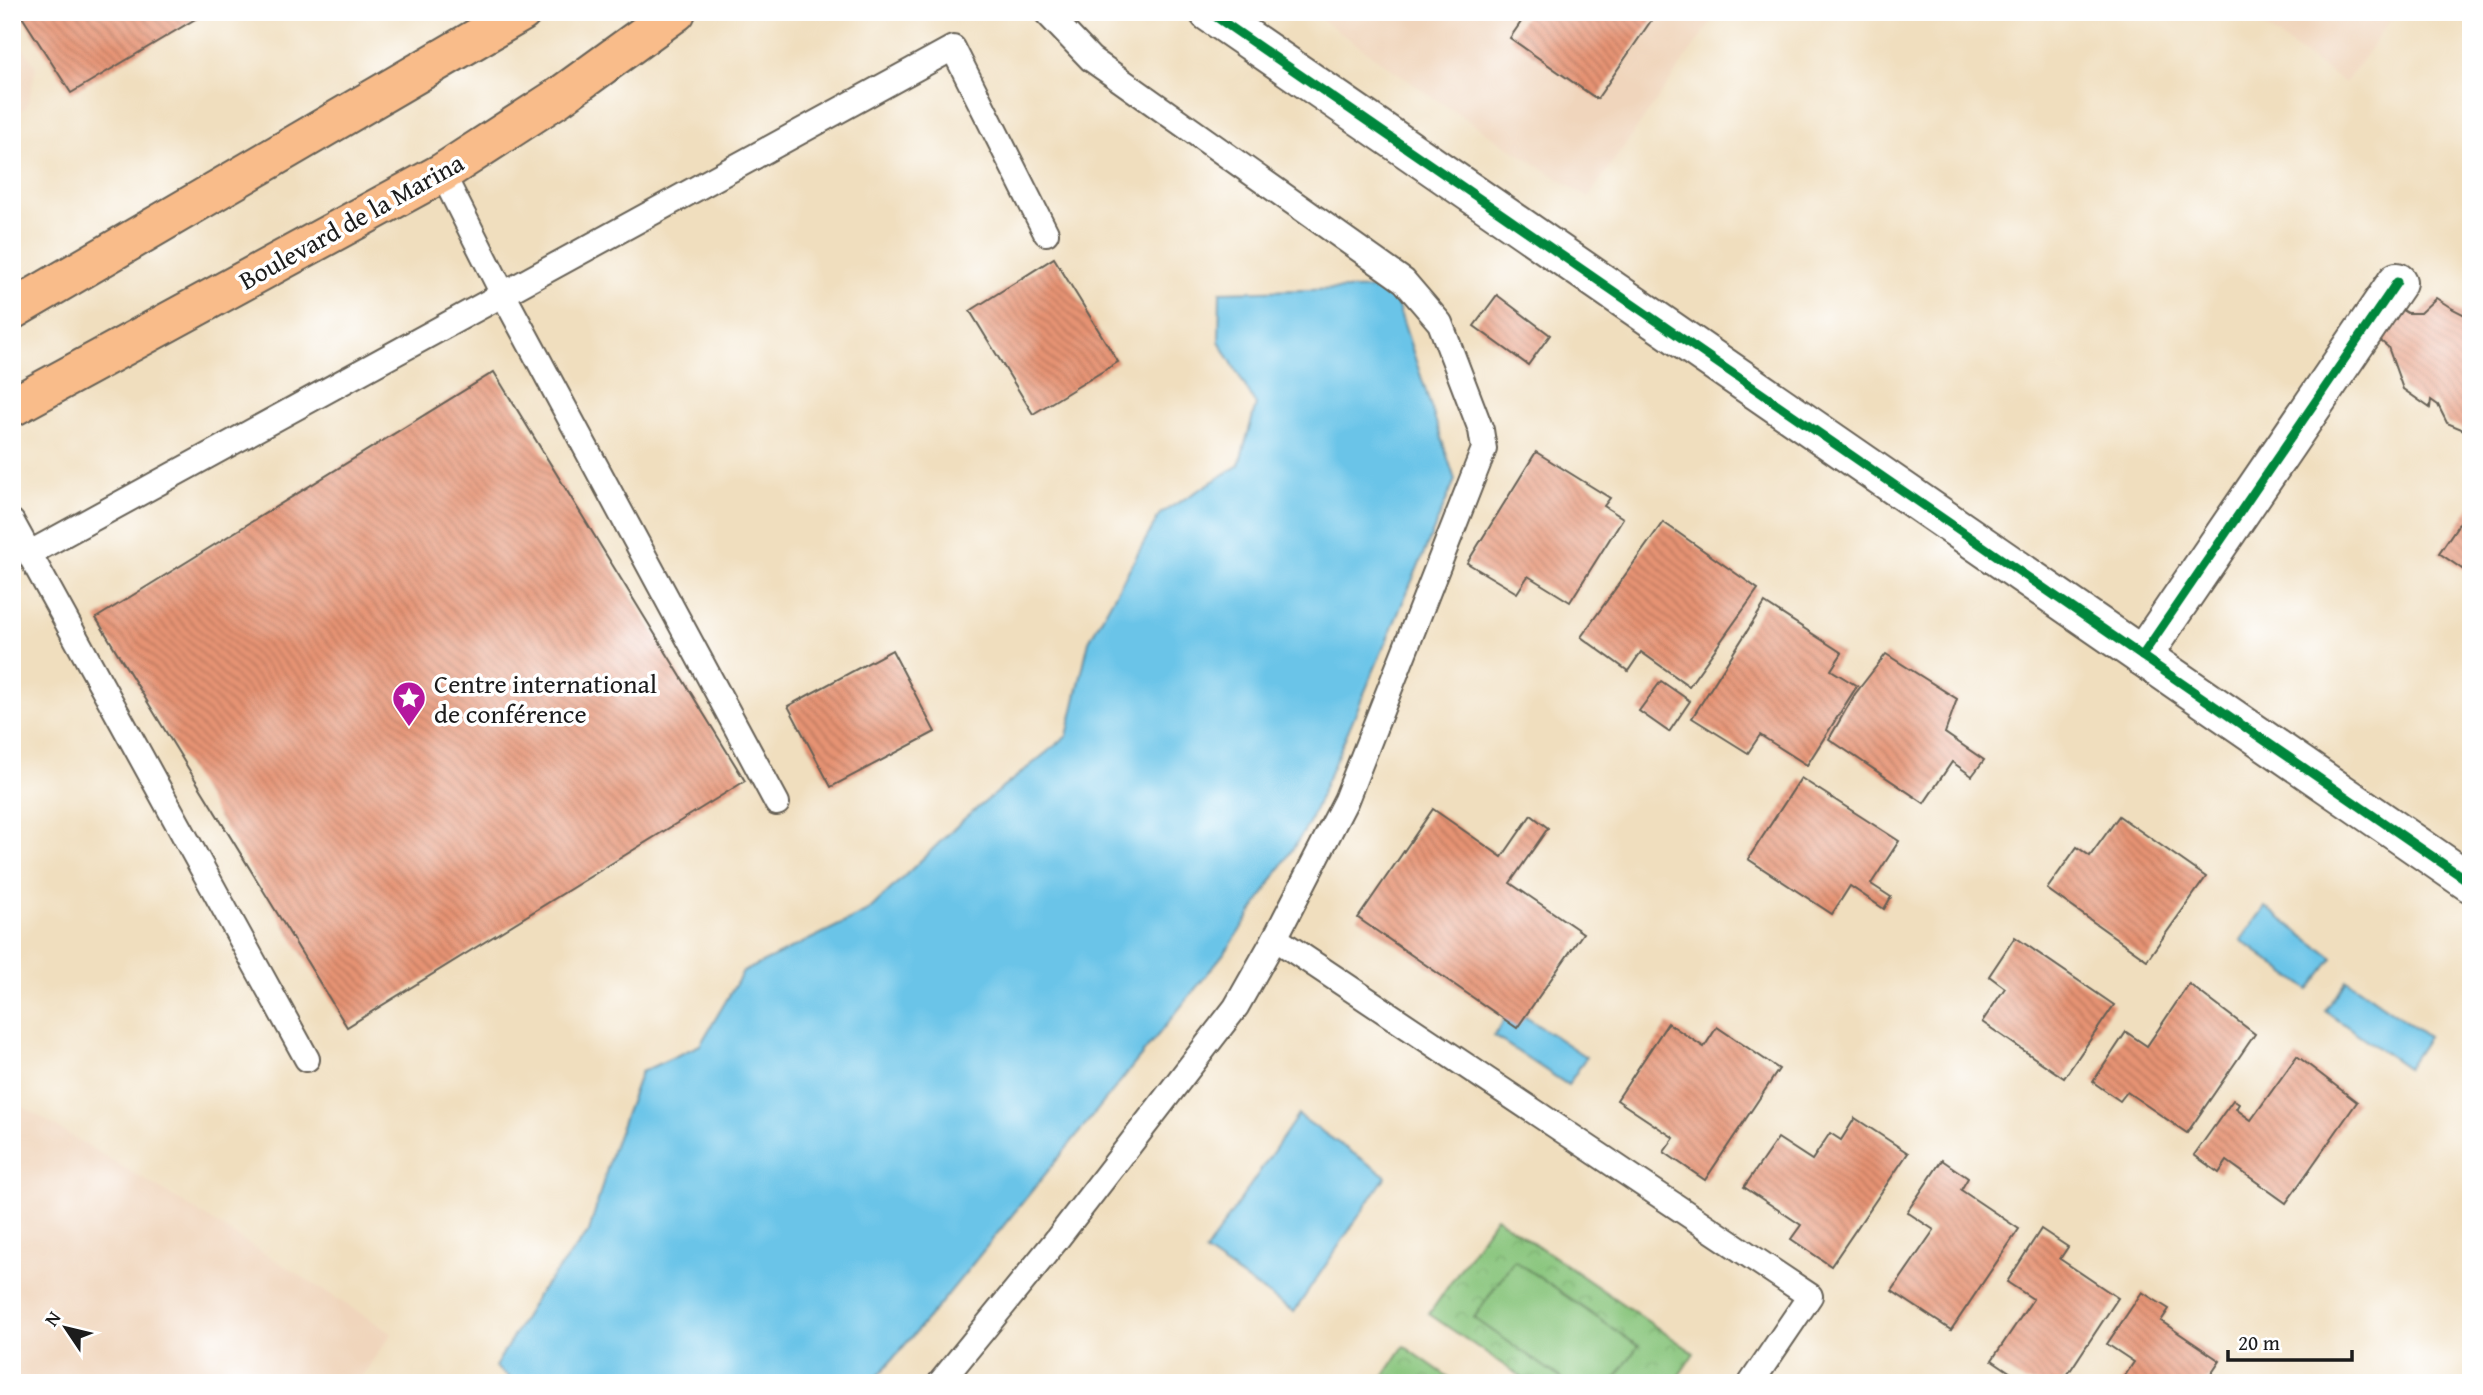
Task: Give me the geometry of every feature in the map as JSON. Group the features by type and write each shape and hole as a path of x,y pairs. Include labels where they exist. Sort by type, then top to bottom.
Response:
{"main road":[{"path":"12,310 522,12"},
{"name":"Boulevard de la Marina","path":"12,407 442,173 559,97 677,12"}],"street":[{"path":"1209,12 2471,883"},
{"path":"2143,656 2397,282"}],"lane":[{"path":"940,1383 1054,1243 1236,1007 1346,800 1484,449 1481,430 1440,323 1404,281 1091,59 1046,12"},
{"path":"30,553 953,48 1046,233"},
{"path":"442,173 503,294 777,803"},
{"path":"12,522 307,1059"},
{"path":"1275,938 1810,1296 1751,1383"}],"shaded area":[{"path":"1311,12 1718,12 1588,198 1435,99"},
{"path":"2243,12 2396,12 2345,83"},
{"path":"12,31 36,66 27,107 12,115"},
{"path":"12,1100 392,1333 357,1383 12,1383"}],"green space":[{"path":"1496,1217 1694,1353 1674,1383 1530,1383 1429,1314"},
{"path":"1514,1260 1638,1346 1612,1383 1568,1383 1474,1318"},
{"path":"1404,1346 1457,1383 1379,1383"}],"water":[{"path":"1392,288 1455,480 1308,825 1230,946 941,1303 872,1383 517,1383 495,1367 538,1294 589,1232 612,1151 641,1072 700,1045 743,972 868,911 965,818 1067,736 1089,641 1160,514 1239,465 1256,405 1219,341 1220,292"},
{"path":"2265,907 2333,958 2309,990 2241,940"},
{"path":"2347,980 2428,1037 2407,1068 2325,1011"},
{"path":"1512,1008 1586,1057 1568,1085 1494,1036"},
{"path":"1298,1115 1386,1176 1294,1312 1205,1252"}],"building":[{"path":"19,12 207,12 71,93"},
{"path":"1528,12 1657,12 1597,99 1510,38"},
{"path":"1054,258 1118,362 1033,414 970,311"},
{"path":"1497,295 1550,335 1528,365 1474,326"},
{"path":"2436,298 2471,318 2471,433 2447,423 2438,405 2431,400 2430,408 2403,389 2388,347 2369,331 2390,303 2407,313 2420,313"},
{"path":"494,372 745,781 347,1027 96,618"},
{"path":"1536,452 1610,498 1604,506 1623,518 1570,602 1528,576 1517,593 1467,563"},
{"path":"2471,506 2471,575 2439,553"},
{"path":"1663,522 1758,589 1689,686 1641,652 1628,671 1581,637"},
{"path":"1765,603 1842,653 1831,670 1857,686 1807,765 1760,735 1748,753 1692,718"},
{"path":"892,650 935,732 831,787 788,706"},
{"path":"1886,654 1957,699 1945,733 1984,760 1972,776 1952,762 1924,803 1829,739 1855,694"},
{"path":"1661,681 1690,701 1669,732 1639,711"},
{"path":"1801,778 1899,841 1871,884 1891,897 1884,909 1850,886 1832,914 1748,859"},
{"path":"1433,809 1502,857 1531,815 1548,828 1510,883 1583,933 1517,1028 1358,918"},
{"path":"2119,816 2206,877 2147,960 2047,889 2077,847 2090,856"},
{"path":"2015,937 2114,1005 2064,1078 1982,1022 2005,988 1989,976"},
{"path":"2189,984 2255,1034 2187,1133 2127,1092 2120,1101 2093,1082 2126,1032 2147,1046"},
{"path":"1668,1023 1704,1047 1717,1027 1779,1069 1705,1180 1664,1152 1674,1138 1617,1100"},
{"path":"2297,1056 2357,1102 2286,1203 2227,1161 2219,1173 2194,1155 2233,1100 2239,1104 2236,1109 2251,1120"},
{"path":"1855,1118 1908,1153 1831,1266 1791,1239 1801,1225 1744,1187 1778,1138 1812,1160 1830,1133 1841,1140"},
{"path":"1942,1160 1968,1178 1961,1190 2019,1229 1951,1330 1892,1291 1934,1230 1907,1212"},
{"path":"2041,1229 2068,1247 2060,1259 2118,1298 2062,1383 2026,1383 1992,1360 2033,1299 2007,1282"},
{"path":"2142,1292 2169,1309 2161,1321 2220,1361 2205,1383 2120,1383 2134,1362 2107,1344"}],"cycle path":[{"path":"1209,12 2471,883"},
{"path":"2142,656 2397,282"}],"place":[{"name":"Centre international de conférence","path":"409,728"}]}
